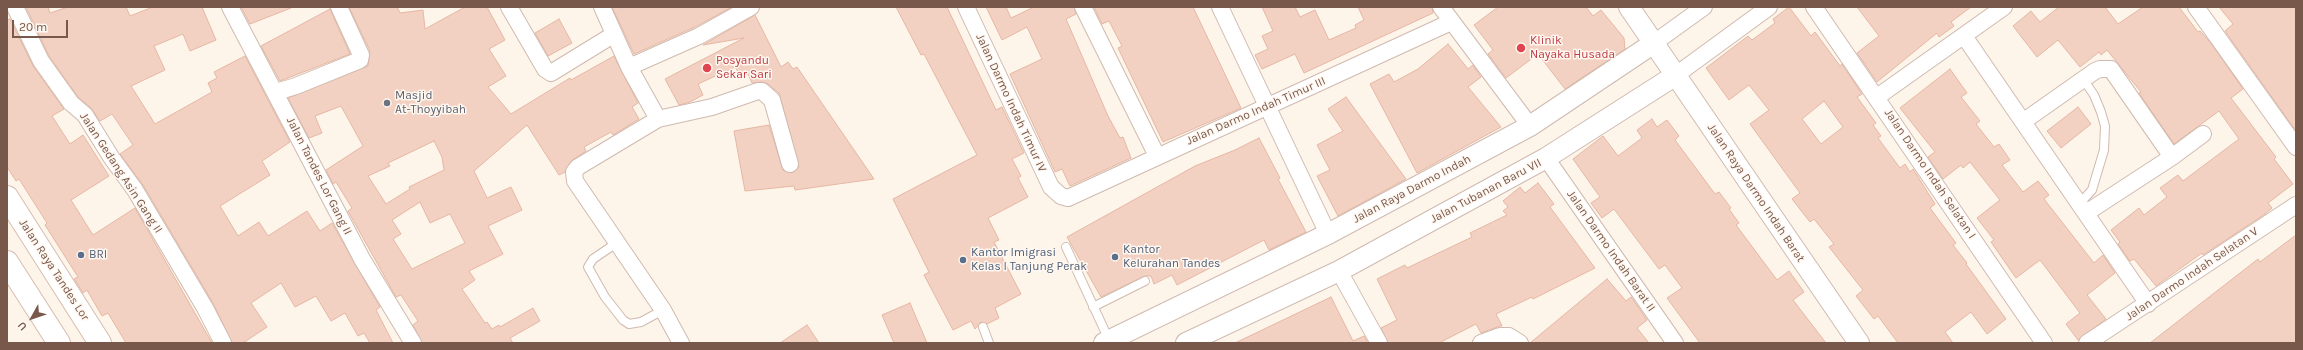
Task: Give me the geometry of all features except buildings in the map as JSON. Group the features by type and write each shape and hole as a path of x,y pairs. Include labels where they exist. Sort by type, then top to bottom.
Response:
{"main road":[{"name":"Jalan Raya Tandes Lor","path":"7,197 100,343"},
{"path":"7,262 59,343"}],"street":[{"name":"Jalan Gedang Asin Gang II","path":"15,7 41,61 71,102 85,115 111,157 135,190 205,308 223,343"},
{"name":"Jalan Tandes Lor Gang II","path":"230,7 276,92 362,259 413,343"},
{"path":"276,92 296,86 360,60 361,55 339,7"},
{"path":"509,7 545,68 551,73 614,35"},
{"path":"602,7 629,67 658,118"},
{"path":"629,67 699,36 751,7"},
{"name":"Jalan Darmo Indah Timur IV","path":"966,7 1051,187 1061,196"},
{"path":"1083,7 1157,156"},
{"path":"1441,7 1530,126"},
{"name":"Jalan Raya Darmo Indah Barat","path":"1629,7 1859,343"},
{"name":"Jalan Raya Darmo Indah","path":"1108,342 1328,234 1530,126 1654,43 1704,7"},
{"name":"Jalan Tubanan Baru VII","path":"1186,343 1339,271 1546,158 1676,75 1769,7"},
{"name":"Jalan Darmo Indah Selatan I","path":"1814,7 2044,343"},
{"path":"1877,97 2004,7"},
{"path":"2196,7 2296,148"},
{"path":"1223,8 1266,107 1328,234"},
{"name":"Jalan Darmo Indah Timur III","path":"1061,196 1073,197 1157,156 1451,22"},
{"path":"1964,36 2024,121 2148,304"},
{"path":"2024,121 2083,79 2100,69 2111,69 2172,156"},
{"path":"681,343 663,310 575,181 574,172 578,167 658,118 702,109 755,91 762,91 772,100 790,164"},
{"path":"2083,208 2172,156 2203,134"},
{"name":"Jalan Darmo Indah Barat II","path":"1546,158 1675,343"},
{"name":"Jalan Darmo Indah Selatan V","path":"2087,343 2296,205"},
{"path":"1339,271 1379,343"},
{"path":"1480,343 1500,336 1509,336 1520,343"}],"lane":[{"path":"2083,79 2094,95 2105,126 2104,150 2092,190 2083,208"},
{"path":"618,242 594,259 588,267 605,297 623,320 629,324 641,322 663,310"},
{"path":"1066,247 1108,342"},
{"path":"1093,307 1146,280"},
{"path":"983,327 989,343"}],"place":[{"name":"Klinik Nayaka Husada","path":"1521,48"},
{"name":"Posyandu Sekar Sari","path":"707,68"},
{"name":"Masjid At-Thoyyibah","path":"387,103"},
{"name":"BRI","path":"81,255"},
{"name":"Kantor Kelurahan Tandes","path":"1115,257"},
{"name":"Kantor Imigrasi Kelas I Tanjung Perak","path":"963,260"}]}
